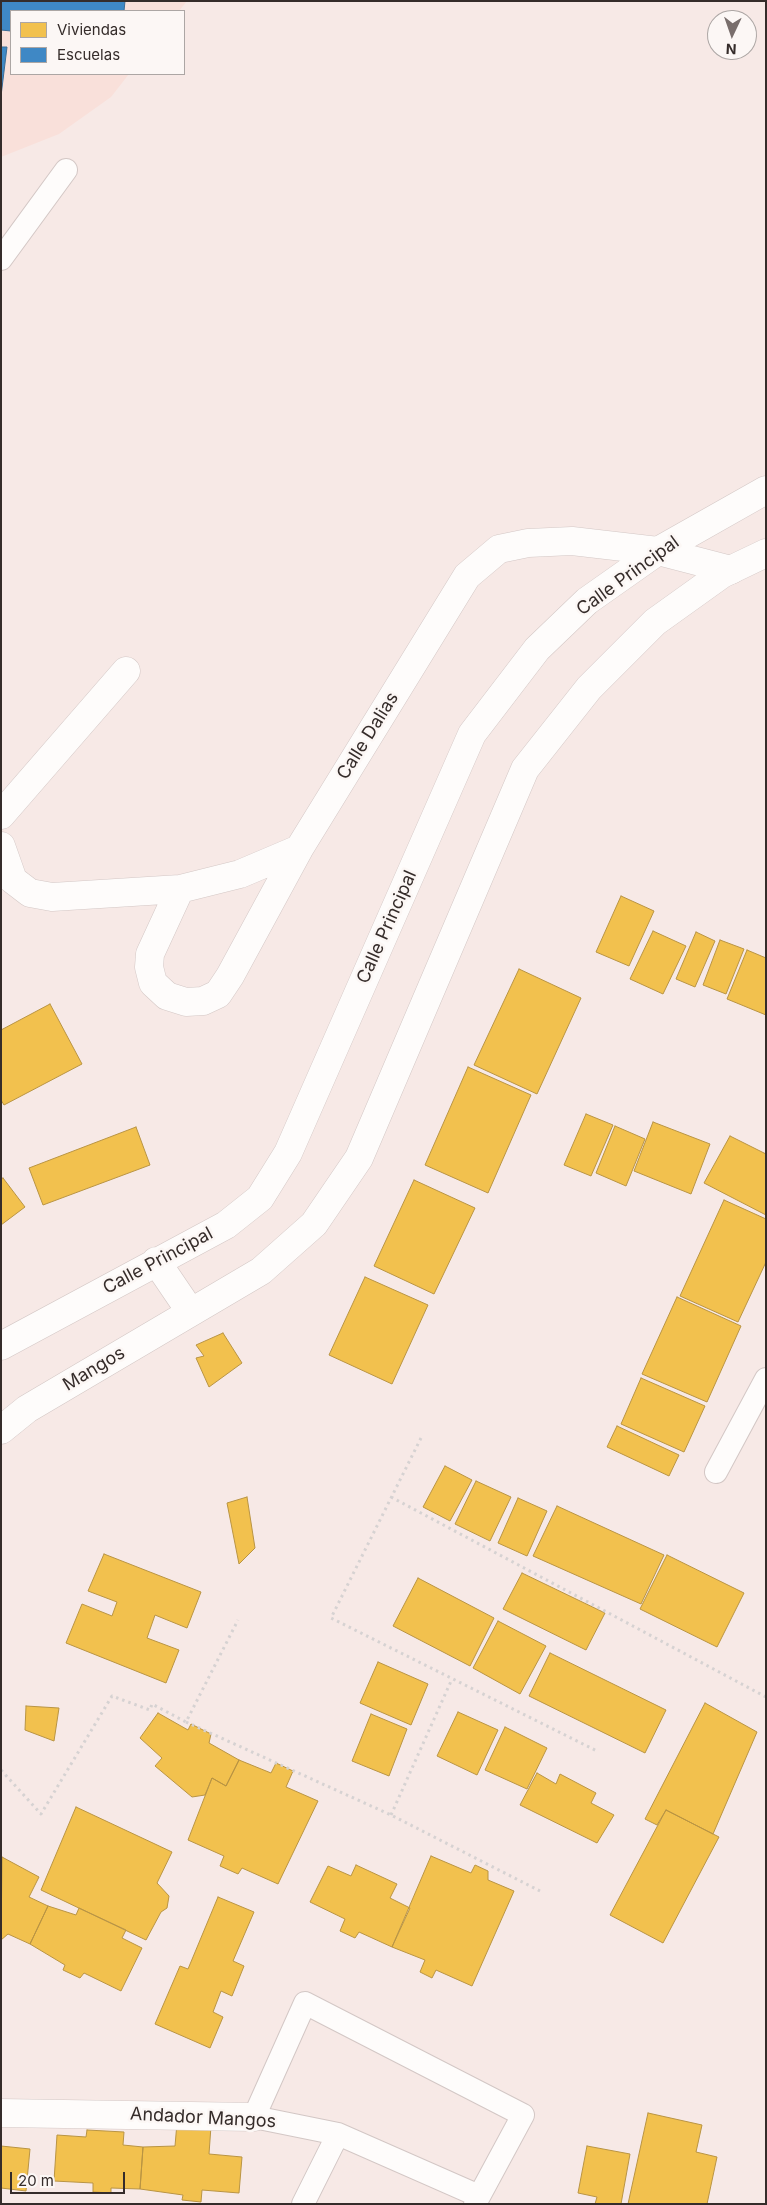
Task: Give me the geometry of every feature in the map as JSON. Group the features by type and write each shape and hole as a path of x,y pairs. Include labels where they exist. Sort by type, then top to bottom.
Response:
{"street":[{"name":"Calle Principal","path":"1,1346 226,1225 260,1198 288,1153 472,734 537,649 587,601 658,551 766,490"},
{"name":"Calle Dalias","path":"180,889 150,954 149,967 153,983 168,996 186,1002 204,1002 218,994 230,976 299,849 467,576 499,549 528,543 572,541 658,551 731,570"},
{"path":"156,1261 190,1312 261,1270 314,1224 359,1158 525,769 588,688 655,622 722,574 766,553"},
{"path":"1,815 126,671"},
{"path":"1,846 13,880 30,893 52,896 180,889 240,874 299,849"},
{"name":"Mangos","path":"1,1430 27,1409 190,1312"},
{"name":"Andador Mangos","path":"1,2113 254,2117"}],"lane":[{"path":"1,259 66,170"},
{"path":"716,1472 766,1379"},
{"path":"254,2117 305,2003 523,2115 477,2200"},
{"name":"Andador Mangos","path":"254,2117 338,2134 477,2200"},
{"path":"303,2204 338,2134"}],"path":[{"path":"421,1438 332,1618 597,1751"},
{"path":"391,1497 766,1697"},
{"path":"186,1722 238,1620"},
{"path":"391,1815 452,1679"},
{"path":"1,1770 41,1814 112,1696 150,1710 152,1704 186,1722 391,1815 540,1891"}],"shaded area":[{"path":"1,1 187,1 180,10 10,10 10,75 128,75 111,97 59,134 1,157"}],"building: Viviendas":[{"path":"621,896 654,911 629,966 596,952"},
{"path":"653,931 686,946 663,994 630,979"},
{"path":"696,932 715,941 695,987 676,979"},
{"path":"720,940 744,949 726,994 703,985"},
{"path":"747,950 766,958 766,1015 727,999"},
{"path":"519,969 581,998 537,1094 474,1065"},
{"path":"50,1004 82,1064 4,1105 1,1100 1,1030"},
{"path":"468,1067 531,1095 488,1193 425,1165"},
{"path":"586,1114 613,1125 591,1176 564,1165"},
{"path":"653,1122 710,1144 691,1194 634,1171"},
{"path":"615,1126 645,1139 626,1186 596,1173"},
{"path":"136,1127 150,1165 43,1205 29,1168"},
{"path":"730,1136 766,1154 766,1215 704,1183"},
{"path":"3,1178 25,1207 1,1225 1,1179"},
{"path":"414,1180 475,1208 434,1294 374,1266"},
{"path":"724,1200 766,1219 766,1262 738,1322 680,1296"},
{"path":"365,1277 428,1305 392,1384 329,1355"},
{"path":"677,1297 741,1326 707,1402 642,1374"},
{"path":"223,1333 242,1363 209,1387 196,1358 204,1356 196,1345"},
{"path":"641,1378 705,1406 684,1452 621,1424"},
{"path":"617,1426 679,1455 669,1476 607,1447"},
{"path":"445,1466 472,1480 450,1521 423,1507"},
{"path":"476,1481 511,1497 490,1541 455,1524"},
{"path":"247,1497 255,1548 239,1564 227,1503"},
{"path":"518,1498 547,1511 527,1556 498,1543"},
{"path":"557,1506 664,1555 641,1604 533,1556"},
{"path":"104,1554 201,1592 187,1628 155,1615 147,1638 179,1650 166,1683 66,1643 82,1604 112,1616 117,1602 88,1591"},
{"path":"667,1555 744,1593 717,1647 640,1609"},
{"path":"522,1573 605,1613 586,1650 503,1609"},
{"path":"418,1578 494,1618 470,1666 393,1626"},
{"path":"498,1621 546,1646 520,1694 473,1668"},
{"path":"550,1653 666,1710 645,1753 529,1696"},
{"path":"378,1662 428,1684 411,1725 360,1703"},
{"path":"705,1703 757,1732 713,1834 666,1810 657,1825 645,1819"},
{"path":"26,1706 59,1708 54,1741 25,1730"},
{"path":"458,1712 498,1730 477,1775 437,1756"},
{"path":"158,1713 188,1730 191,1724 211,1734 209,1743 239,1760 226,1786 212,1778 205,1795 192,1797 155,1766 162,1758 140,1738"},
{"path":"371,1714 407,1729 389,1776 352,1761"},
{"path":"505,1727 547,1748 527,1789 485,1770"},
{"path":"239,1760 271,1773 276,1763 293,1771 286,1787 318,1801 278,1884 242,1868 238,1874 220,1866 224,1856 188,1840 212,1778 226,1786"},
{"path":"537,1773 556,1784 560,1774 596,1793 591,1803 614,1815 597,1843 520,1805"},
{"path":"76,1807 172,1852 157,1883 169,1896 167,1908 161,1912 146,1940 41,1890"},
{"path":"666,1810 719,1837 663,1943 610,1915"},
{"path":"431,1856 471,1873 475,1865 488,1871 488,1880 514,1891 472,1986 436,1970 432,1978 420,1972 425,1960 392,1947"},
{"path":"2,1857 39,1877 29,1897 48,1906 30,1944 8,1934 1,1940"},
{"path":"356,1865 397,1884 390,1898 410,1908 392,1947 359,1932 355,1938 340,1931 345,1919 310,1902 328,1866 351,1876"},
{"path":"218,1897 254,1912 233,1961 244,1966 232,1996 221,1991 213,2012 223,2017 210,2048 155,2024 180,1966 188,1969"},
{"path":"48,1906 76,1915 79,1908 126,1930 122,1938 142,1948 121,1991 84,1973 80,1978 63,1970 65,1965 30,1944"},
{"path":"648,2113 702,2125 696,2152 717,2157 707,2204 628,2204"},
{"path":"177,2123 211,2126 209,2154 242,2157 239,2193 202,2190 201,2202 182,2200 183,2195 140,2189 143,2147 175,2146"},
{"path":"87,2130 124,2132 123,2145 143,2147 140,2189 111,2188 111,2193 93,2192 93,2183 54,2181 57,2135 86,2137"},
{"path":"1,2146 30,2149 26,2191 1,2188"},
{"path":"587,2146 630,2154 621,2204 595,2204 597,2197 578,2193"}],"building: Escuelas":[{"path":"1,1 125,1 124,10 10,10 10,31 1,30"},
{"path":"1,47 7,47 1,96"}]}
